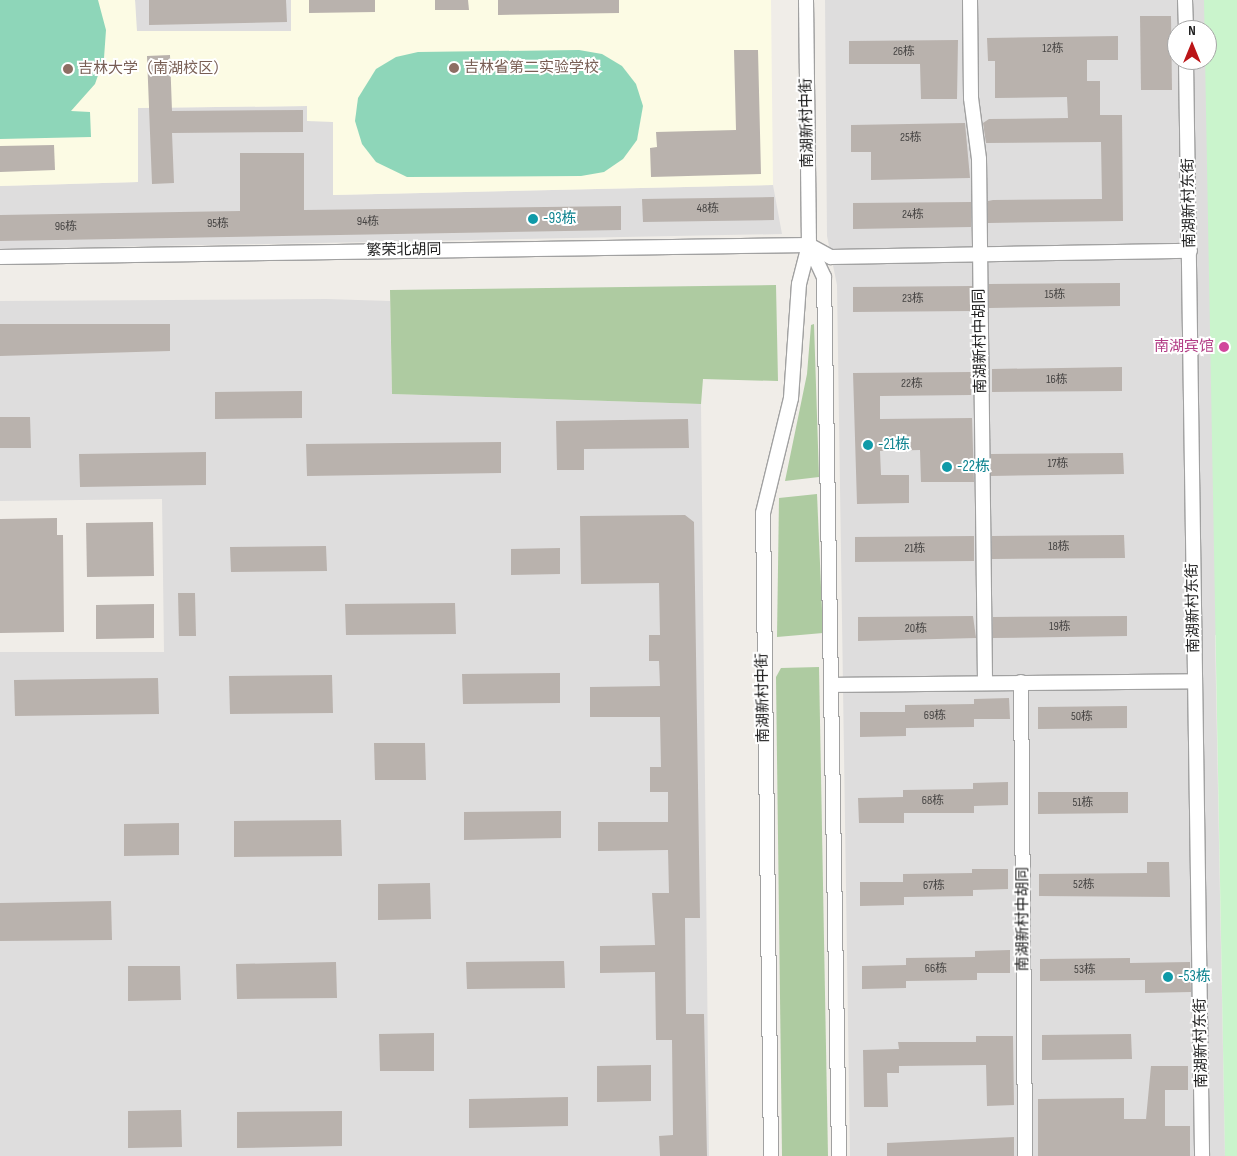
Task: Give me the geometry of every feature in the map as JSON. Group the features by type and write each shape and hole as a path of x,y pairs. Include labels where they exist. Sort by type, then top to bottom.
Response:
{"street":[{"name":"南湖新村中街","path":"771,1156 763,513 791,398 799,284 809,245 806,0"},
{"name":"南湖新村中胡同","path":"970,0 971,98 979,159 978,255 984,682"},
{"path":"1185,0 1186,20"},
{"name":"南湖新村东街","path":"1186,70 1202,1156"},
{"name":"南湖新村中街","path":"809,245 824,277 839,1156"},
{"path":"809,245 831,257 1190,251"},
{"name":"繁荣北胡同","path":"0,258 809,245"},
{"path":"832,685 1194,681"},
{"name":"南湖新村中胡同","path":"1021,682 1025,1156"}],"shaded area":[{"name":"吉林省第二实验学校","path":"0,0 135,0 137,31 291,31 291,0 771,0 773,185 333,195 333,122 307,121 307,106 138,108 138,182 0,186"},
{"path":"135,0 291,0 291,31 136,31"},
{"path":"825,0 1237,0 1237,635 1215,635 1225,1156 850,1156 837,285 827,236"},
{"path":"307,106 333,122 334,195 773,185 782,234 0,249 0,186 138,182 138,108"},
{"path":"326,299 390,301 392,394 701,404 709,1156 0,1156 0,652 164,652 162,499 0,501 0,301"}],"green space":[{"path":"0,0 98,0 106,30 104,58 95,84 71,111 90,112 91,137 0,139"},
{"name":"南湖宾馆","path":"1204,0 1237,0 1237,1156 1225,1156 1205,70 1217,70 1217,20 1204,20"},
{"path":"579,50 602,54 622,66 636,84 643,106 637,140 623,159 604,172 581,176 407,177 376,162 362,144 355,121 358,98 376,69 396,57 418,52"},
{"path":"776,285 778,381 703,379 701,404 392,394 390,290"},
{"path":"814,324 819,477 785,481 807,374 811,325"},
{"path":"817,494 823,633 777,637 779,498"},
{"path":"819,667 828,1156 782,1156 776,677 781,668"}],"building":[{"path":"149,0 286,0 287,22 149,25"},
{"path":"309,0 375,0 375,12 309,13"},
{"path":"435,0 468,0 469,10 435,10"},
{"path":"498,0 619,0 619,13 498,15"},
{"path":"1140,16 1171,16 1171,20 1167,20 1167,70 1172,70 1172,90 1141,90"},
{"path":"1118,36 1118,60 1087,60 1087,81 1100,81 1100,115 1122,115 1123,221 988,223 988,201 1102,199 1101,142 986,143 983,123 989,119 1068,118 1067,97 995,98 995,61 988,61 987,38"},
{"path":"958,40 957,99 921,99 920,64 849,64 849,41"},
{"path":"734,50 758,50 761,174 651,177 650,148 657,147 656,132 736,130"},
{"path":"170,55 172,111 303,110 303,132 172,133 174,183 152,184 147,56"},
{"path":"965,123 970,178 871,180 871,152 851,152 851,125"},
{"path":"54,145 55,170 0,172 0,146"},
{"path":"240,153 304,153 304,210 621,206 621,230 0,241 0,215 240,211"},
{"path":"774,197 774,220 643,222 642,199"},
{"path":"971,202 971,227 853,229 853,203"},
{"path":"1120,283 1120,306 989,308 989,284"},
{"path":"972,286 972,311 853,312 853,287"},
{"path":"0,324 170,324 170,351 0,356"},
{"path":"1122,367 1122,391 992,392 992,369"},
{"path":"971,372 971,395 880,396 880,419 972,418 974,482 921,482 920,450 880,451 881,475 909,475 909,503 857,504 853,373"},
{"path":"302,391 302,418 215,419 215,392"},
{"path":"0,417 30,417 31,448 0,448"},
{"path":"688,419 689,448 584,449 584,470 557,470 556,421"},
{"path":"501,442 501,473 307,476 306,444"},
{"path":"206,452 206,485 80,487 79,454"},
{"path":"1123,453 1124,474 991,476 991,454"},
{"path":"685,515 694,522 700,918 685,918 686,1014 704,1014 707,1156 660,1156 659,1136 673,1135 672,1040 656,1040 655,972 600,973 600,946 655,945 652,893 669,893 668,850 598,851 598,822 668,822 668,792 650,792 650,767 661,767 660,717 590,717 590,687 660,686 659,661 649,661 649,635 660,635 659,583 581,584 580,516"},
{"path":"57,518 57,535 63,535 64,632 0,633 0,519"},
{"path":"153,522 154,576 87,577 86,523"},
{"path":"1124,535 1125,558 992,559 992,536"},
{"path":"974,536 974,561 855,562 855,537"},
{"path":"326,546 327,571 231,572 230,547"},
{"path":"560,548 560,574 511,575 511,549"},
{"path":"178,593 195,593 196,636 179,636"},
{"path":"455,603 456,634 346,635 345,604"},
{"path":"154,604 154,638 96,639 96,605"},
{"path":"973,616 976,638 858,641 858,617"},
{"path":"1127,616 1127,636 993,638 993,617"},
{"path":"560,673 560,703 463,704 462,674"},
{"path":"332,675 333,713 230,714 229,676"},
{"path":"158,678 159,714 15,716 14,680"},
{"path":"1009,698 1010,719 974,719 974,727 906,728 906,736 860,737 860,712 905,712 905,705 974,704 974,699"},
{"path":"1127,706 1127,728 1038,729 1038,707"},
{"path":"374,743 425,743 426,780 375,780"},
{"path":"1008,782 1008,805 974,806 974,813 904,813 904,823 859,823 858,798 903,797 903,790 973,789 973,783"},
{"path":"1038,792 1128,792 1128,813 1038,814"},
{"path":"561,811 561,838 464,840 464,812"},
{"path":"341,820 342,856 234,857 234,821"},
{"path":"179,823 179,855 124,856 124,824"},
{"path":"1147,862 1169,862 1170,897 1039,896 1039,874 1147,873"},
{"path":"972,869 1008,869 1008,889 973,890 973,896 904,897 904,905 860,906 860,882 903,882 903,874 972,873"},
{"path":"430,883 431,919 378,920 378,884"},
{"path":"111,901 112,940 0,941 0,903"},
{"path":"1010,950 1010,973 977,973 977,980 906,981 906,988 862,989 862,966 906,965 906,958 975,957 975,951"},
{"path":"1130,958 1130,963 1190,962 1191,992 1145,993 1145,980 1040,981 1040,959"},
{"path":"564,961 565,988 467,989 466,962"},
{"path":"336,962 337,998 237,999 236,964"},
{"path":"128,966 180,966 181,1000 128,1001"},
{"path":"434,1033 434,1071 380,1071 379,1034"},
{"path":"1131,1034 1132,1059 1042,1060 1042,1035"},
{"path":"976,1036 1013,1036 1014,1105 987,1106 986,1065 899,1066 899,1073 887,1073 888,1107 864,1107 863,1050 899,1049 898,1042 976,1042"},
{"path":"651,1065 651,1101 597,1102 597,1066"},
{"path":"1151,1066 1188,1066 1188,1090 1165,1090 1165,1126 1190,1126 1190,1156 1038,1156 1038,1099 1124,1098 1124,1119 1146,1119"},
{"path":"568,1097 568,1126 469,1128 469,1099"},
{"path":"181,1110 182,1147 128,1148 128,1111"},
{"path":"342,1111 342,1146 237,1148 237,1112"},
{"path":"1014,1137 1014,1156 887,1156 887,1143"}],"place":[{"name":"吉林省第二实验学校","path":"454,68"},
{"name":"吉林大学（南湖校区）","path":"68,69"},
{"name":"-93栋","path":"533,219"},
{"name":"南湖宾馆","path":"1224,347"},
{"name":"-21栋","path":"868,445"},
{"name":"-22栋","path":"947,467"},
{"name":"-53栋","path":"1168,977"}]}
